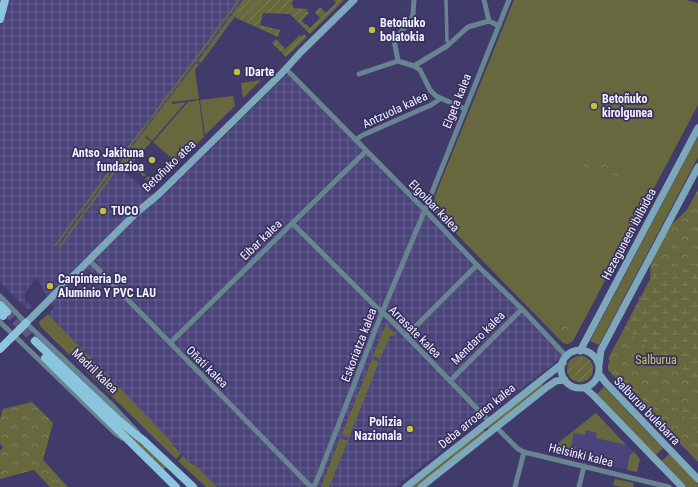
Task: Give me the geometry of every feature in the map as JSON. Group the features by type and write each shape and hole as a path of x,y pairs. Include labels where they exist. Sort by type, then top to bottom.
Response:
{"main road":[{"path":"0,19 5,0"},
{"name":"Betoñuko atea","path":"0,349 136,213 184,170 354,0"},
{"name":"Hezeguneen ibilbidea","path":"580,350 698,128"},
{"path":"599,365 597,360 590,353 580,350 573,352 565,360 562,375 570,385 577,388 585,388 594,383 597,379 599,374 601,350 698,167"},
{"path":"0,305 2,316"},
{"name":"Madril kalea","path":"176,487 108,420 33,342 116,418 143,440 193,487"},
{"name":"Deba arroaren kalea","path":"406,487 565,360"},
{"name":"Salburua bulebarra","path":"599,374 698,479"},
{"name":"Deba arroaren kalea","path":"421,487 547,387 556,382 565,380"},
{"path":"585,388 682,487"}],"street":[{"path":"398,61 394,40 411,20 414,0"},
{"path":"446,0 447,41"},
{"path":"484,0 489,21"},
{"name":"Elgeta kalea","path":"425,210 509,0"},
{"path":"414,66 446,46 468,27 489,21 498,26"},
{"path":"359,74 398,61 414,66 420,70 430,90 440,99"},
{"name":"Elgoibar kalea","path":"286,69 477,265 522,309 565,360"},
{"name":"Antzuola kalea","path":"355,140 431,105 440,99 465,109"},
{"name":"Eibar kalea","path":"170,343 366,152"},
{"name":"Eskoriatza kalea","path":"312,487 319,475 382,312 425,210"},
{"name":"Arrasate kalea","path":"293,224 489,421"},
{"name":"Oñati kalea","path":"89,260 312,487"},
{"path":"406,336 477,265"},
{"name":"Madril kalea","path":"0,296 26,323 112,405 138,432 143,440"},
{"name":"Mendaro kalea","path":"450,381 522,309"},
{"name":"Madril kalea","path":"2,316 13,336 116,434 134,446"},
{"name":"Helsinki kalea","path":"496,427 520,451 670,487"},
{"path":"516,487 524,452"},
{"path":"579,487 584,466"}],"shaded area":[{"path":"0,0 247,0 199,65 196,63 119,167 158,201 283,78 290,73 566,354 395,487 217,487 194,464 193,465 183,456 172,444 173,442 48,314 54,307 37,277 25,293 25,300 32,306 30,309 26,308 0,282"},
{"path":"596,413 640,459 637,472 548,451"}],"green space":[{"path":"238,0 240,0 195,62 56,246 54,246 111,168 155,112"},
{"path":"243,0 247,0 201,63 198,61"},
{"path":"247,0 293,0 291,4 293,5 293,8 309,9 306,10 309,13 302,20 305,25 306,24 310,28 320,18 315,12 320,7 326,13 336,3 334,0 344,0 310,34 290,14 263,13 260,25 280,30 278,37 234,17"},
{"path":"514,0 686,0 698,3 698,105 573,341 568,344 563,343 431,208 435,198 434,197"},
{"path":"304,34 307,37 286,57 272,43 276,39 285,49 300,35 302,36"},
{"path":"196,63 199,65 195,70 199,99 172,102 172,104 186,102 152,141 146,136 145,137 151,142 133,162 146,175 144,177 127,162 121,168 119,167 60,248 58,248 115,169"},
{"path":"261,80 243,98 241,83"},
{"path":"233,96 235,106 205,135 200,100"},
{"path":"199,100 204,137 177,163 153,142 188,102"},
{"path":"698,136 698,157 599,345 590,341"},
{"path":"587,158 630,174 629,178 622,180 603,171 590,170 584,166"},
{"path":"171,160 176,164 153,186 145,179 148,176 153,180"},
{"name":"Salburua","path":"698,189 698,462 608,370 610,361 608,359 639,300 639,297 642,296 650,280 651,259 660,240 673,223 687,210"},
{"path":"692,263 698,275 698,382 679,367 656,354 635,339 627,323 653,274 678,275"},
{"path":"48,314 173,443 172,444 181,454 176,459 40,326 39,322"},
{"path":"561,316 569,317 571,320 570,329 565,336 559,334 556,330 556,319"},
{"path":"386,324 396,335 390,336 380,359 373,356"},
{"path":"580,356 589,360 593,369 589,378 580,382 571,378 567,369 571,360"},
{"path":"372,359 379,362 349,437 342,434"},
{"path":"541,383 544,387 489,430 486,426"},
{"path":"604,387 663,448 656,455 597,394"},
{"path":"32,402 53,423 43,460 68,487 50,487 34,470 0,479 0,451 3,447 0,444 0,419 3,409"},
{"path":"688,404 698,407 698,434 681,412"},
{"path":"596,413 626,445 596,438 597,433 586,430 585,435 574,433 571,446 576,447 573,457 548,451"},
{"path":"109,417 131,435 167,467 163,470"},
{"path":"483,429 486,432 417,487 410,487"},
{"path":"340,438 348,441 329,487 321,487"},
{"path":"634,452 640,459 637,472 627,470 630,455"},
{"path":"669,454 698,484 698,487 687,487 662,461"},
{"path":"183,456 193,465 194,464 217,487 206,487 178,461"},
{"path":"615,479 634,483 633,487 613,485"}],"tunnel":[{"path":"7,312 35,341"}],"place":[{"name":"Betoñuko bolatokia","path":"372,30"},
{"name":"IDarte","path":"237,72"},
{"name":"Betoñuko kirolgunea","path":"594,106"},
{"name":"Antso Jakituna fundazioa","path":"152,160"},
{"name":"TUCO","path":"103,211"},
{"name":"Carpinteria De Aluminio Y PVC LAU","path":"50,286"},
{"name":"Polizia Nazionala","path":"410,429"}]}
